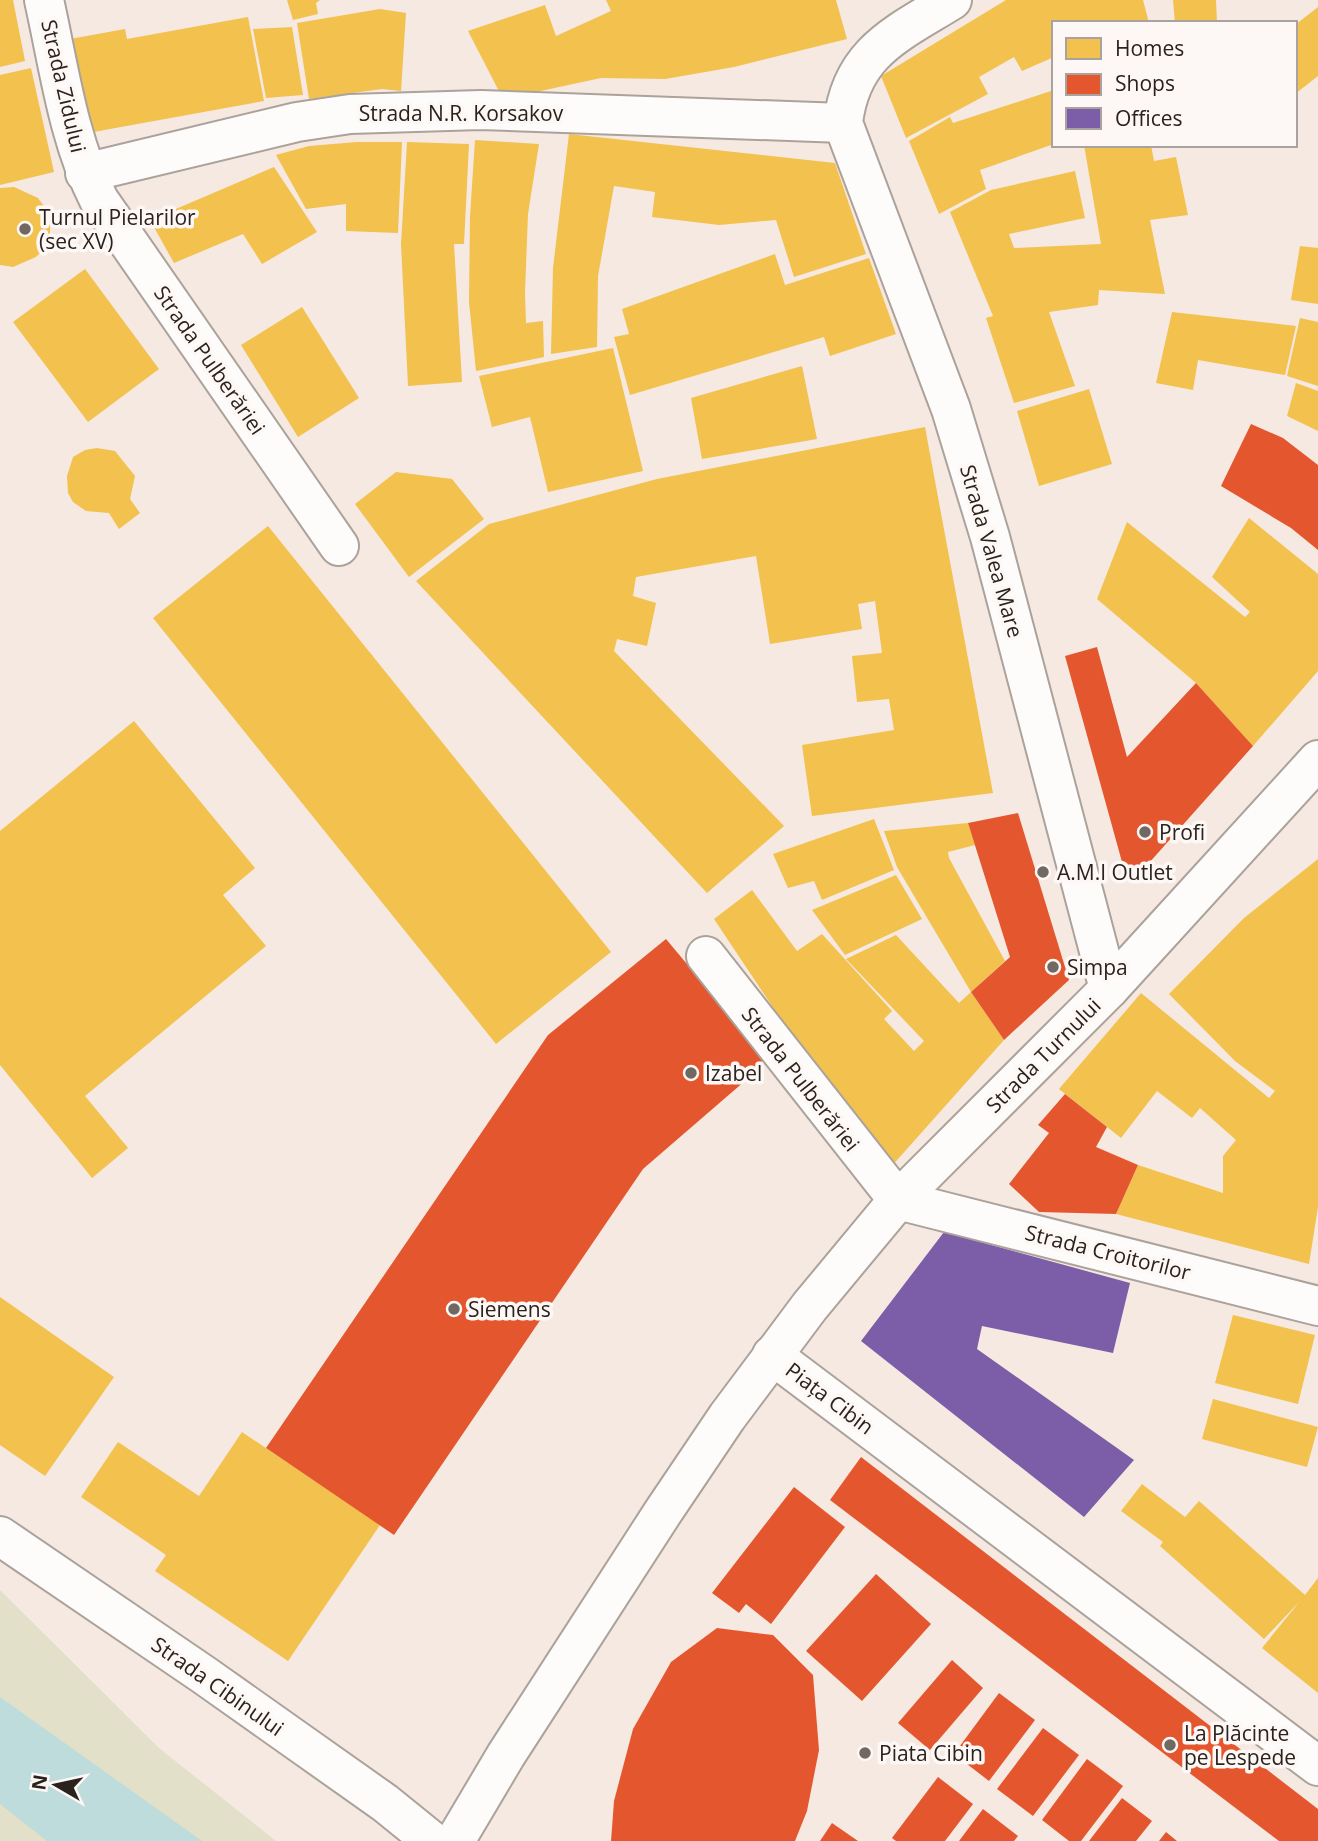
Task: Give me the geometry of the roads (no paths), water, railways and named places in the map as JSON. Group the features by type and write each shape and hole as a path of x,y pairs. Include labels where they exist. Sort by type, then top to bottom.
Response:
{"street":[{"name":"Strada Zidului","path":"44,0 85,173"},
{"path":"843,123 846,97 863,64 933,5"},
{"name":"Strada N.R. Korsakov","path":"85,173 297,122 350,114 481,110 843,123"},
{"name":"Strada Valea Mare","path":"843,123 951,409 990,537 1109,989"},
{"name":"Strada Pulberăriei","path":"85,173 117,229 339,546"},
{"name":"Strada Turnului","path":"772,1355 898,1200 1109,989 1318,760"},
{"name":"Strada Pulberăriei","path":"706,956 898,1200"},
{"name":"Strada Croitorilor","path":"898,1200 1318,1306"},
{"name":"Piața Cibin","path":"455,1841 506,1755 663,1513 772,1355 1318,1766"},
{"name":"Strada Cibinului","path":"0,1536 205,1675 385,1803 432,1841"}],"water":[{"path":"0,1697 202,1841 47,1841 0,1804"}],"place":[{"name":"Turnul Pielarilor (sec XV)","path":"25,229"},
{"name":"Profi","path":"1145,832"},
{"name":"A.M.I Outlet","path":"1043,872"},
{"name":"Simpa","path":"1053,967"},
{"name":"Izabel","path":"691,1073"},
{"name":"Siemens","path":"454,1309"},
{"name":"La Plăcinte pe Lespede","path":"1170,1745"},
{"name":"Piata Cibin","path":"865,1753"}]}
